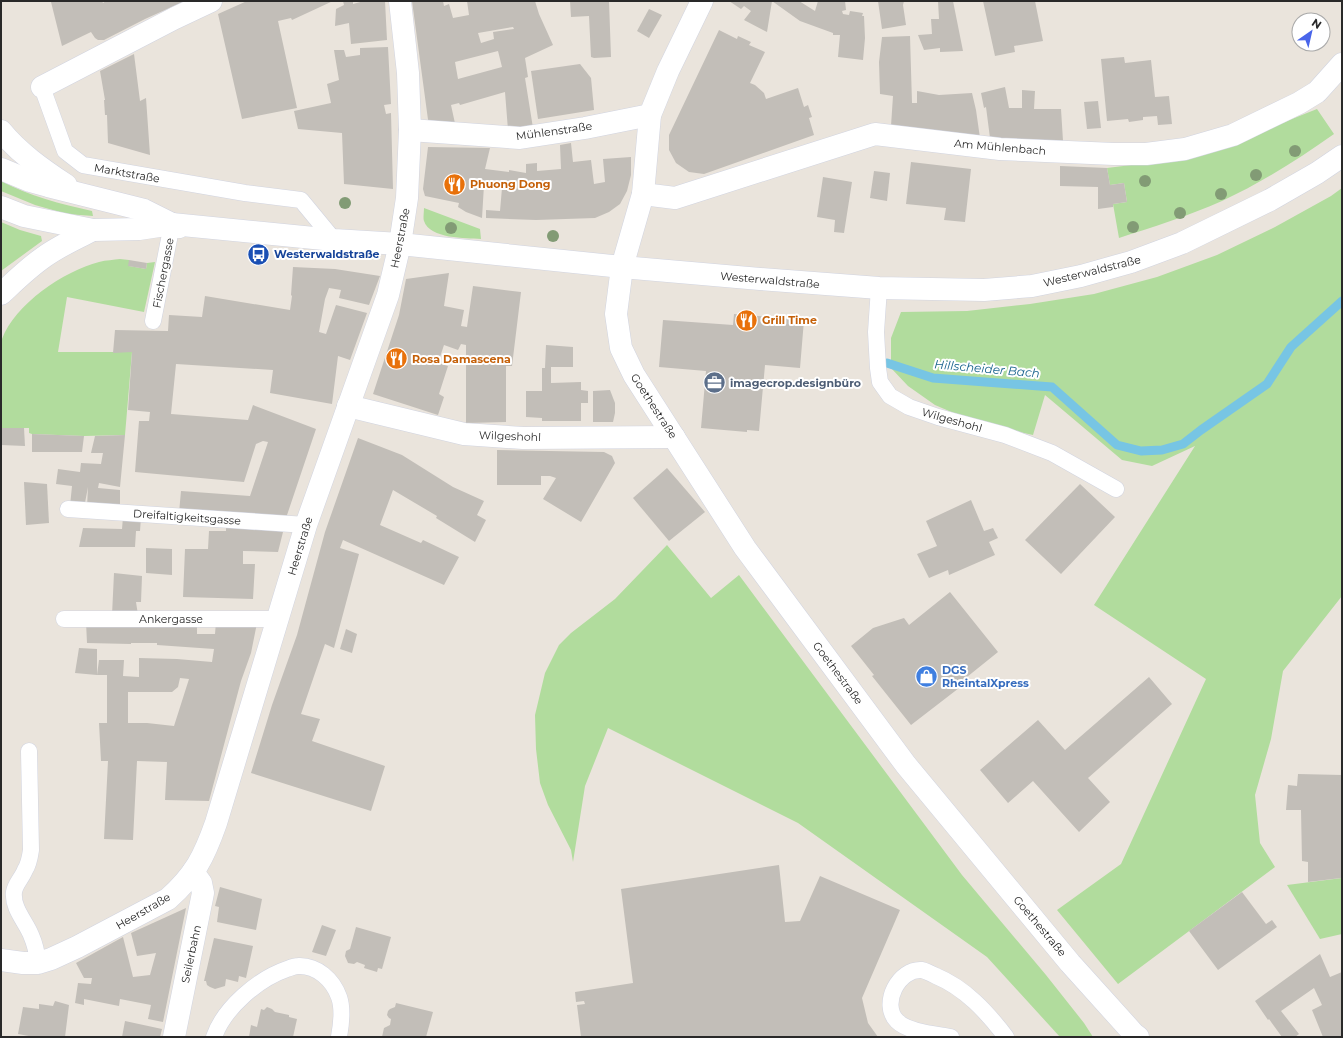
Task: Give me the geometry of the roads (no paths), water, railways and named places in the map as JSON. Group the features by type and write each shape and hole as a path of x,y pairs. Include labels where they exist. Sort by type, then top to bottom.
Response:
{"street":[{"name":"Marktstraße","path":"42,87 211,1"},
{"name":"Heerstraße","path":"1,960 23,963 38,962 51,959 77,947 168,898 180,888 194,872 202,859 216,823 306,525 388,295 400,244 407,198 410,130 408,73 400,1"},
{"path":"622,267 643,194 650,115 668,71 702,1"},
{"name":"Am Mühlenbach","path":"643,194 675,198 875,134 1000,149 1114,154 1146,154 1185,149 1234,134 1299,103 1317,92 1342,64"},
{"name":"Mühlenstraße","path":"410,130 520,138 585,128 650,115"},
{"path":"1,131 22,153 78,194"},
{"name":"Westerwaldstraße","path":"1,206 24,216 93,230 139,229 172,224 334,240 400,244 622,267 879,288 984,290 1032,286 1081,276 1131,262 1182,242 1270,200 1317,173 1342,156"},
{"name":"Westerwaldstraße","path":"1,169 30,181 144,210 172,224"},
{"path":"1,294 45,256 93,230"},
{"name":"Goethestraße","path":"622,267 616,314 621,348 634,375 745,548 906,764 1070,963 1138,1037"},
{"name":"Wilgeshohl","path":"348,406 464,434 523,438 674,437"},
{"name":"Seilerbahn","path":"174,1037 203,893 201,882 194,872"}],"lane":[{"name":"Marktstraße","path":"42,87 65,151 83,165 245,193 301,200 334,240"},
{"name":"Fischergasse","path":"153,321 172,224"},
{"name":"Wilgeshohl","path":"879,288 876,332 878,368 880,382 890,396 909,406 931,414 1005,435 1052,453 1116,489"},
{"name":"Dreifaltigkeitsgasse","path":"68,509 306,525"},
{"name":"Ankergasse","path":"64,619 278,619"},
{"path":"29,751 30,860 25,872 17,884 14,893 18,911 32,936 37,952 38,962"},
{"path":"214,1037 224,1018 235,1004 263,980 298,966 312,967 321,972 332,983 340,998 341,1010 339,1037"},
{"path":"951,1037 915,1031 897,1021 891,1012 891,995 899,982 911,971 923,970 944,979 970,996 1006,1037"}],"waterway":[{"name":"Hillscheider Bach","path":"887,363 933,378 1052,387 1117,445 1141,451 1162,450 1183,444 1267,384 1291,347 1342,301"}],"place":[{"name":"Phuong Dong","path":"454,184"},
{"name":"Westerwaldstraße","path":"259,254"},
{"name":"Grill Time","path":"746,320"},
{"name":"Rosa Damascena","path":"396,359"},
{"name":"imagecrop.designbüro","path":"715,383"},
{"name":"DGS RheintalXpress","path":"926,676"}]}
